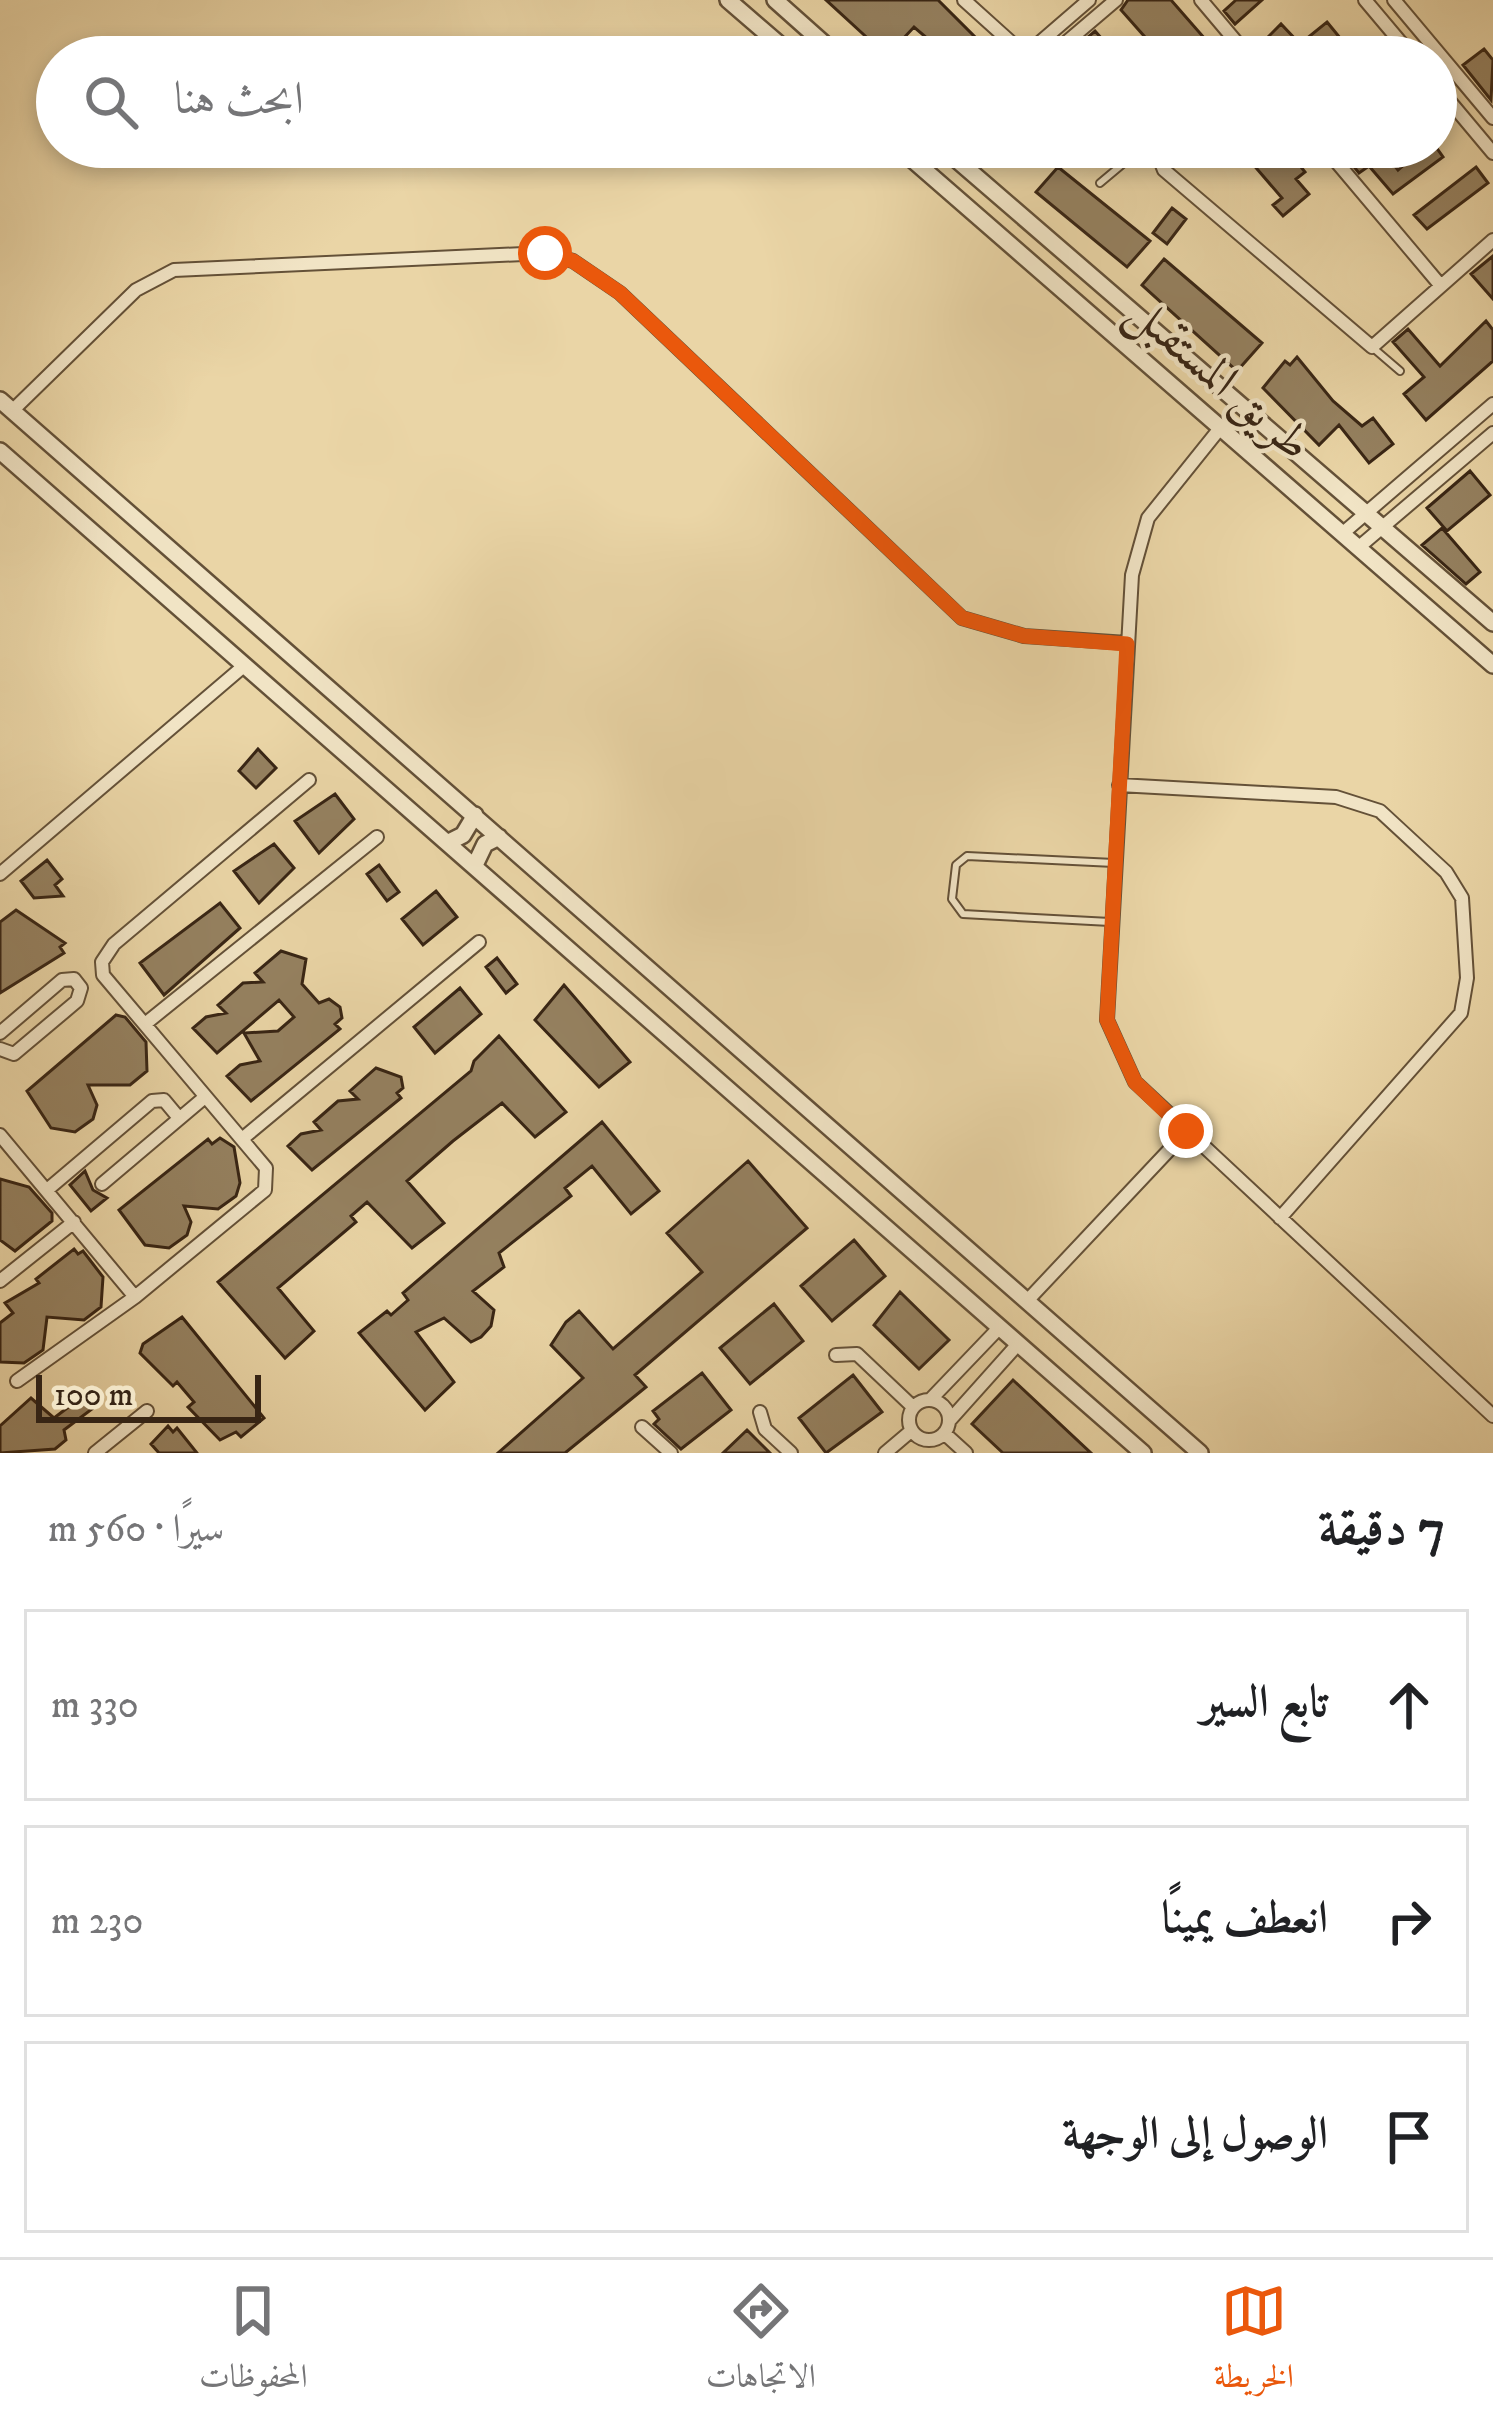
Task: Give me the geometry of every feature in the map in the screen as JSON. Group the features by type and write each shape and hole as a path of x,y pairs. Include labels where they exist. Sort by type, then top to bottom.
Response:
{"street":[{"path":"728,0 770,36"},
{"path":"775,0 815,36"},
{"path":"964,0 1003,36"},
{"path":"1048,36 1090,0"},
{"path":"1074,36 1116,0"},
{"path":"1201,0 1228,36"},
{"path":"1365,0 1395,36"},
{"path":"1399,2 1427,36"},
{"path":"1457,74 1493,118"},
{"path":"1457,110 1493,153"},
{"name":"طريق المستقبل","path":"922,168 1493,665"},
{"name":"طريق المستقبل","path":"967,168 1493,622"},
{"path":"1163,168 1372,346 1493,240"},
{"path":"1342,168 1441,286"},
{"path":"1127,644 1024,636 962,618 620,293 573,261 545,253 174,270 136,290 6,405 1200,1453"},
{"path":"1342,532 1493,404"},
{"path":"1221,427 1148,518 1132,575 1111,922 1107,1020 1112,1042 1135,1082 1493,1416"},
{"path":"1359,547 1493,433"},
{"path":"0,451 1142,1453"},
{"path":"0,874 245,665"},
{"path":"17,1382 135,1297 265,1190 266,1168 103,975 107,952 309,780"},
{"path":"1119,785 1359,801 1398,826 1446,872 1462,898 1467,978 1461,1013 1280,1218"},
{"path":"448,842 463,836 475,815"},
{"path":"145,1024 377,836"},
{"path":"475,865 485,844 500,837"},
{"path":"242,1139 479,942"},
{"path":"0,1033 62,980 74,979 81,988 77,1001 14,1054 0,1049"},
{"path":"90,1154 106,1180 205,1097"},
{"path":"47,1190 152,1101 164,1100 179,1118"},
{"path":"1027,1301 1186,1131"},
{"path":"0,1135 135,1297"},
{"path":"0,1281 74,1222"},
{"path":"913,1407 930,1400 998,1329"},
{"path":"911,1431 927,1440 947,1427 1017,1345"},
{"path":"836,1355 857,1354 913,1407"},
{"path":"930,1400 946,1409 947,1427 967,1453"},
{"path":"885,1453 911,1431 913,1407"},
{"path":"95,1453 147,1411"},
{"path":"760,1412 765,1429 791,1453"},
{"path":"642,1427 671,1453"}],"lane":[{"path":"1100,183 1118,168"},
{"path":"1372,346 1400,371"},
{"path":"1111,922 963,914 952,899 956,865 967,856 1114,863"}],"building":[{"path":"826,0 938,0 974,36 924,36 914,27 906,36 865,36"},
{"path":"1128,0 1171,0 1202,36 1144,36 1121,10"},
{"path":"1236,0 1262,0 1235,24 1224,11"},
{"path":"1327,22 1338,36 1310,36"},
{"path":"1281,24 1292,36 1269,36"},
{"path":"1484,49 1493,60 1491,100 1463,65"},
{"path":"1476,167 1488,183 1427,229 1414,215"},
{"path":"1059,168 1150,241 1127,267 1036,192"},
{"path":"1256,168 1302,168 1305,172 1296,179 1309,194 1283,216 1273,205 1282,198"},
{"path":"1371,168 1428,168 1393,194"},
{"path":"1172,208 1186,219 1167,244 1153,233"},
{"path":"1493,256 1493,299 1471,274"},
{"path":"1164,259 1262,343 1237,371 1142,285"},
{"path":"1486,321 1493,330 1493,361 1426,420 1404,394 1424,377 1393,342 1408,329 1440,366"},
{"path":"1297,357 1333,401 1362,426 1373,418 1393,444 1369,463 1339,425 1319,445 1263,388 1285,361 1290,365"},
{"path":"1470,471 1490,495 1447,531 1427,508"},
{"path":"1442,528 1480,572 1466,584 1422,545"},
{"path":"258,749 276,768 256,788 239,771"},
{"path":"335,794 354,819 319,853 295,821"},
{"path":"274,844 294,868 259,903 234,871"},
{"path":"47,860 62,879 55,885 63,896 34,898 21,881"},
{"path":"379,865 399,892 387,901 367,874"},
{"path":"436,891 457,917 423,945 402,919"},
{"path":"220,903 240,928 164,995 140,963"},
{"path":"16,910 65,943 60,947 64,953 0,993 0,922"},
{"path":"281,951 306,959 302,984 319,1003 329,999 340,1007 342,1018 335,1024 340,1029 251,1101 227,1076 240,1065 260,1061 244,1033 278,1031 294,1017 279,1000 217,1053 193,1028 206,1017 226,1013 218,1005 243,983 263,982 255,973"},
{"path":"497,958 517,984 506,993 486,967"},
{"path":"564,985 630,1062 599,1087 535,1020"},
{"path":"460,988 481,1014 435,1053 414,1027"},
{"path":"116,1015 125,1017 146,1042 147,1071 130,1085 88,1085 97,1105 93,1119 75,1132 51,1128 27,1091"},
{"path":"499,1036 566,1112 535,1137 502,1103 407,1181 444,1223 412,1248 367,1202 351,1216 356,1222 278,1288 314,1331 285,1358 218,1282 471,1071 474,1061"},
{"path":"376,1068 401,1077 403,1088 397,1093 401,1098 312,1170 288,1146 301,1134 321,1130 314,1122 338,1101 358,1099 350,1091"},
{"path":"602,1122 659,1191 631,1214 592,1166 565,1188 571,1196 499,1253 504,1267 473,1291 494,1310 491,1326 481,1337 471,1342 444,1318 416,1332 454,1382 425,1410 359,1333 387,1311 391,1315 408,1300 403,1293"},
{"path":"220,1138 234,1147 240,1183 236,1196 218,1209 184,1206 191,1222 187,1235 169,1248 145,1245 119,1210 208,1139 212,1144"},
{"path":"748,1161 807,1228 635,1375 646,1387 565,1453 498,1453 583,1378 551,1345 566,1322 579,1311 613,1349 702,1272 667,1233"},
{"path":"85,1171 93,1190 107,1198 91,1211 70,1185"},
{"path":"0,1179 29,1187 52,1213 52,1221 15,1251 0,1240"},
{"path":"854,1240 885,1276 832,1321 801,1286"},
{"path":"74,1249 78,1254 83,1251 103,1277 101,1307 84,1320 47,1317 43,1350 24,1363 0,1362 0,1323 13,1313 5,1303 39,1283 36,1279"},
{"path":"900,1292 949,1340 919,1369 874,1325"},
{"path":"774,1304 803,1341 750,1384 720,1348"},
{"path":"182,1317 264,1418 241,1437 236,1432 220,1440 188,1407 194,1402 177,1382 173,1386 140,1353 143,1344"},
{"path":"702,1373 731,1410 681,1449 654,1424 659,1419 653,1411"},
{"path":"853,1375 882,1412 826,1453 799,1418"},
{"path":"1013,1380 1091,1453 1003,1453 972,1424"},
{"path":"83,1396 92,1409 64,1430 66,1440 55,1449 0,1453 0,1426 31,1398 54,1418"},
{"path":"168,1426 173,1432 177,1428 197,1453 159,1453 151,1444"},
{"path":"747,1430 770,1453 723,1453"}],"route":[{"path":"545,253 598,274 620,293 962,618 992,631 1127,644 1107,1020 1112,1042 1135,1082 1186,1131"}]}
